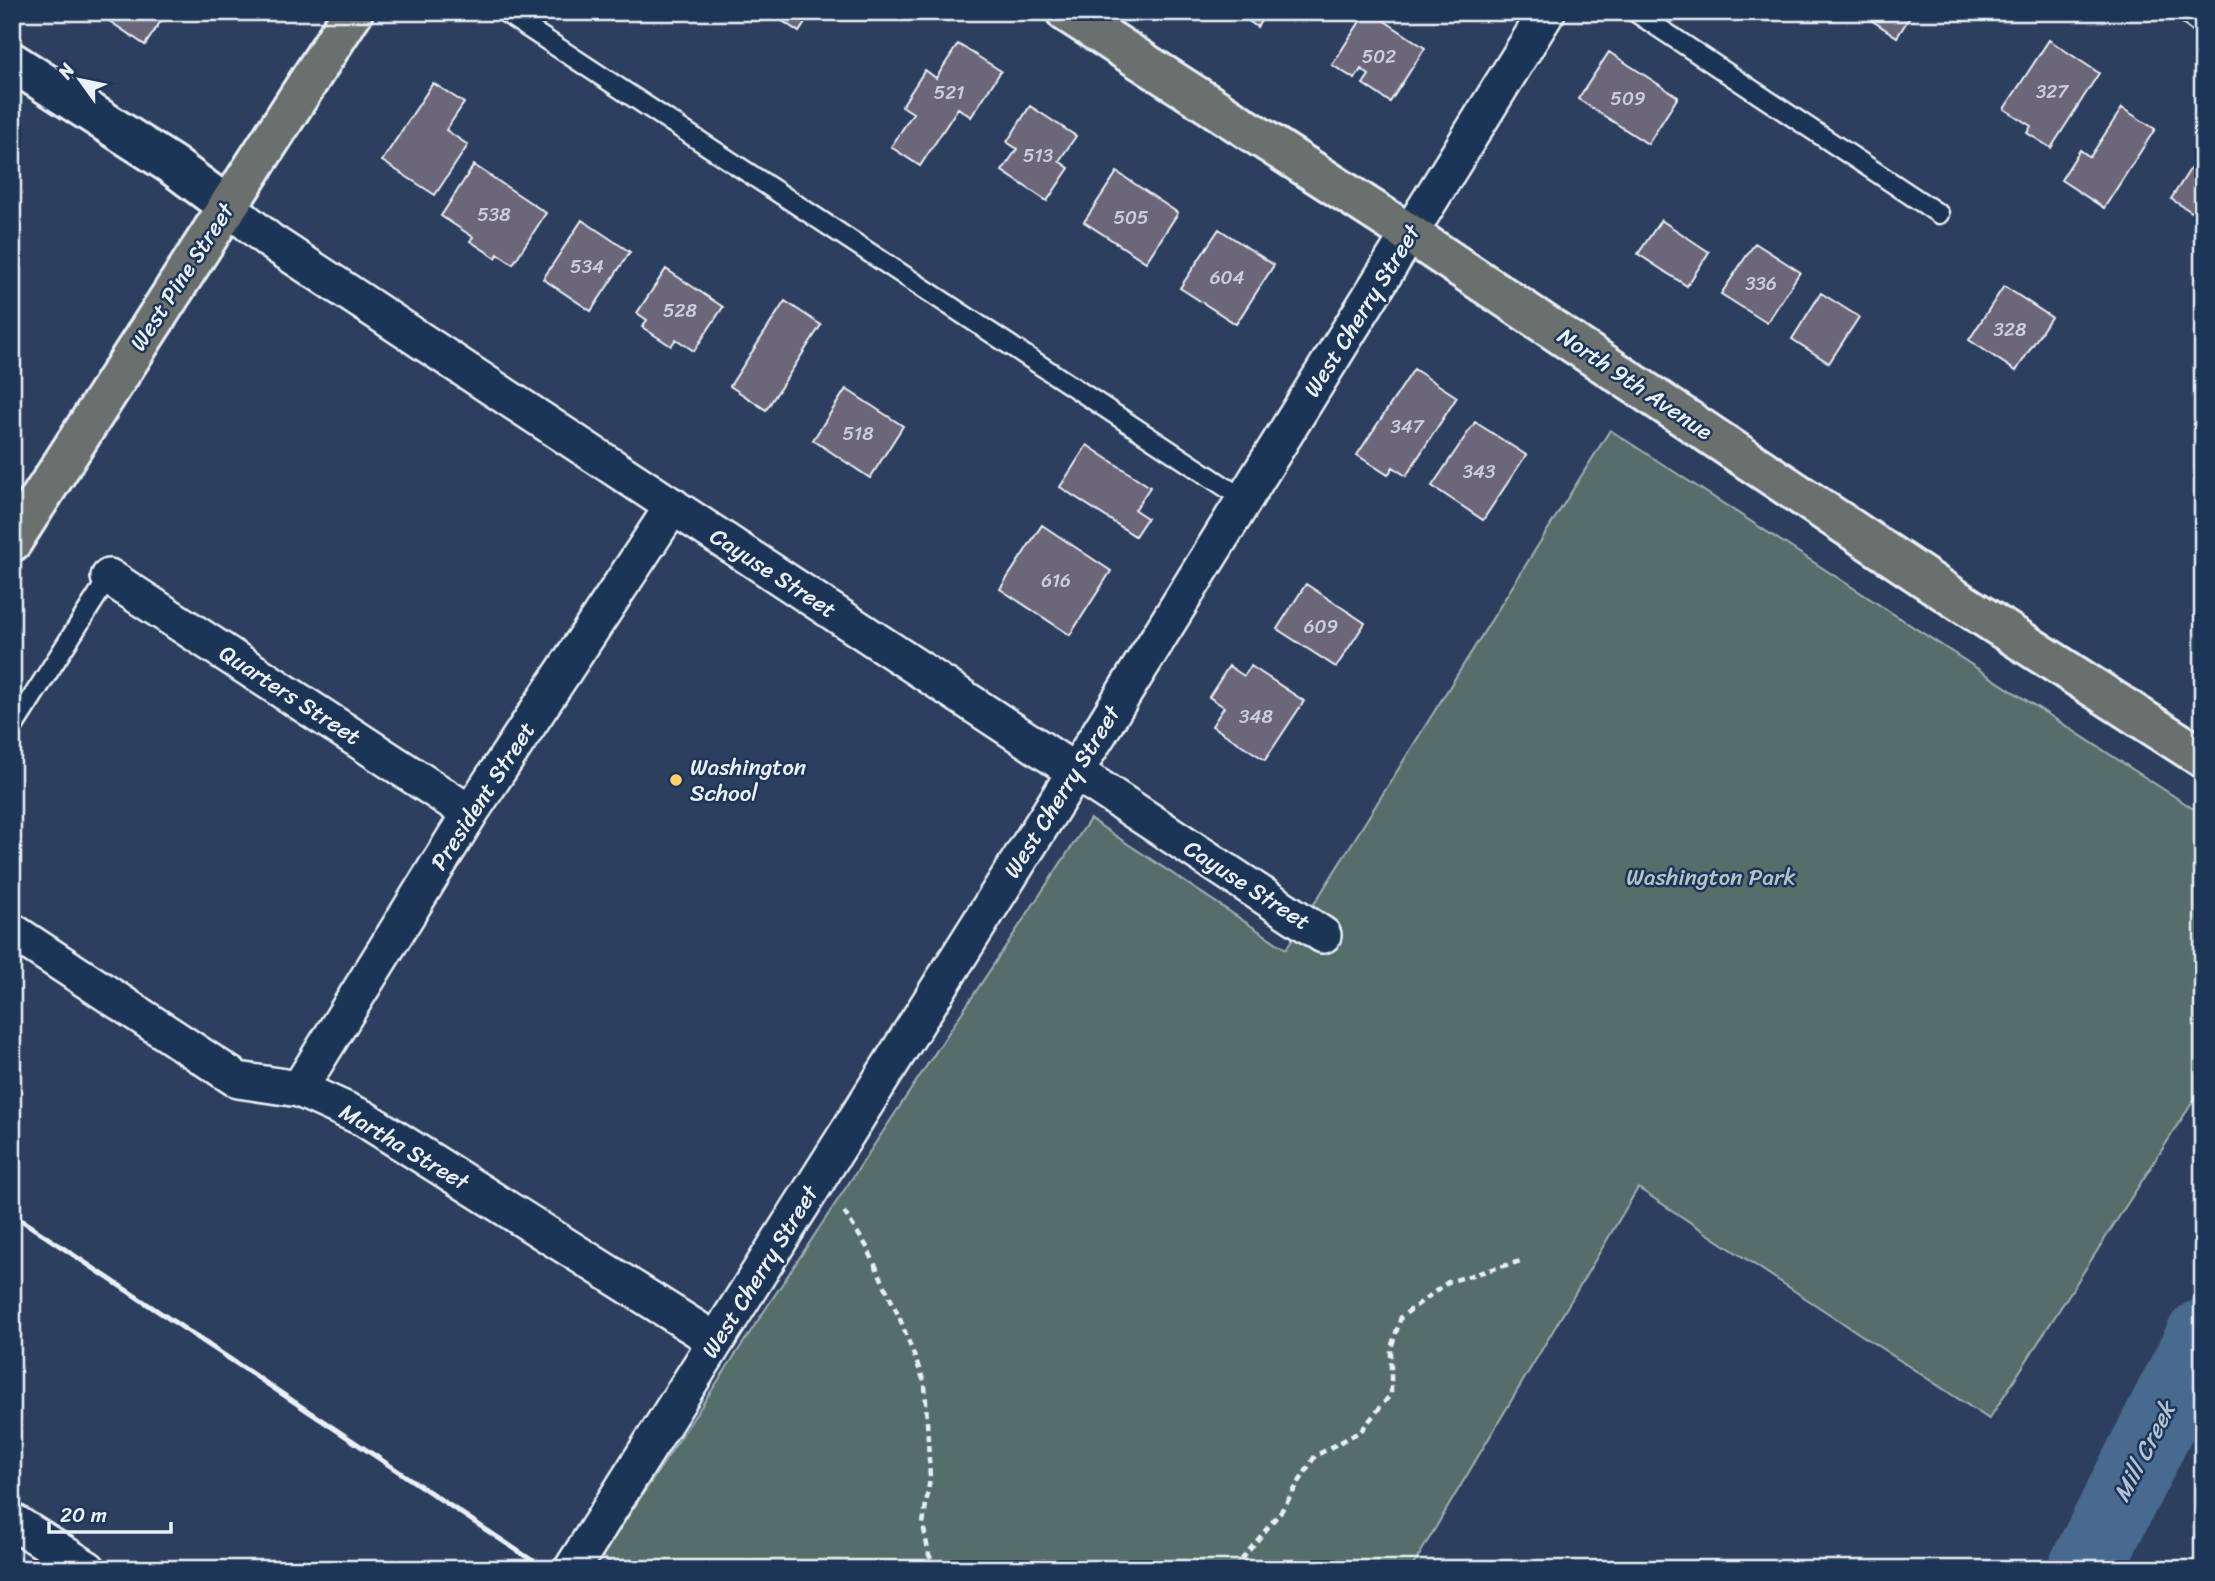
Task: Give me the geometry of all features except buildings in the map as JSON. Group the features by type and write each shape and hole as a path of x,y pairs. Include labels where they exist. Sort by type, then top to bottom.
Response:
{"main road":[{"name":"West Pine Street","path":"12,542 353,12"},
{"name":"North 9th Avenue","path":"1066,12 1410,234 1953,597 2203,758"}],"street":[{"name":"West Cherry Street","path":"572,1569 1075,772 1547,12"},
{"path":"2198,12 2203,16"},
{"path":"12,62 172,164 227,206"},
{"name":"Cayuse Street","path":"227,206 270,241 1322,935"},
{"name":"President Street","path":"299,1089 470,813 673,506"},
{"name":"Quarters Street","path":"109,577 470,813"},
{"name":"Martha Street","path":"12,930 239,1080 299,1089 363,1118 716,1341"},
{"path":"12,1521 88,1569"}],"lane":[{"path":"504,12 1245,500"},
{"path":"1635,12 1939,214"},
{"path":"12,729 109,577"}],"path":[{"path":"820,1176 867,1247 900,1319 925,1384 930,1478 923,1524 929,1555 938,1569"},
{"path":"1234,1569 1282,1510 1315,1456 1361,1431 1391,1394 1391,1348 1401,1317 1448,1282 1524,1260"}],"green space":[{"name":"Washington Park","path":"1610,430 2203,815 2203,1086 1989,1419 1638,1188 1411,1569 618,1569 602,1556 1090,819 1286,949"}],"waterway":[{"name":"Mill Creek","path":"2085,1569 2203,1336"}],"railway":[{"path":"12,1214 545,1569"}],"place":[{"name":"Washington School","path":"676,780"}]}
